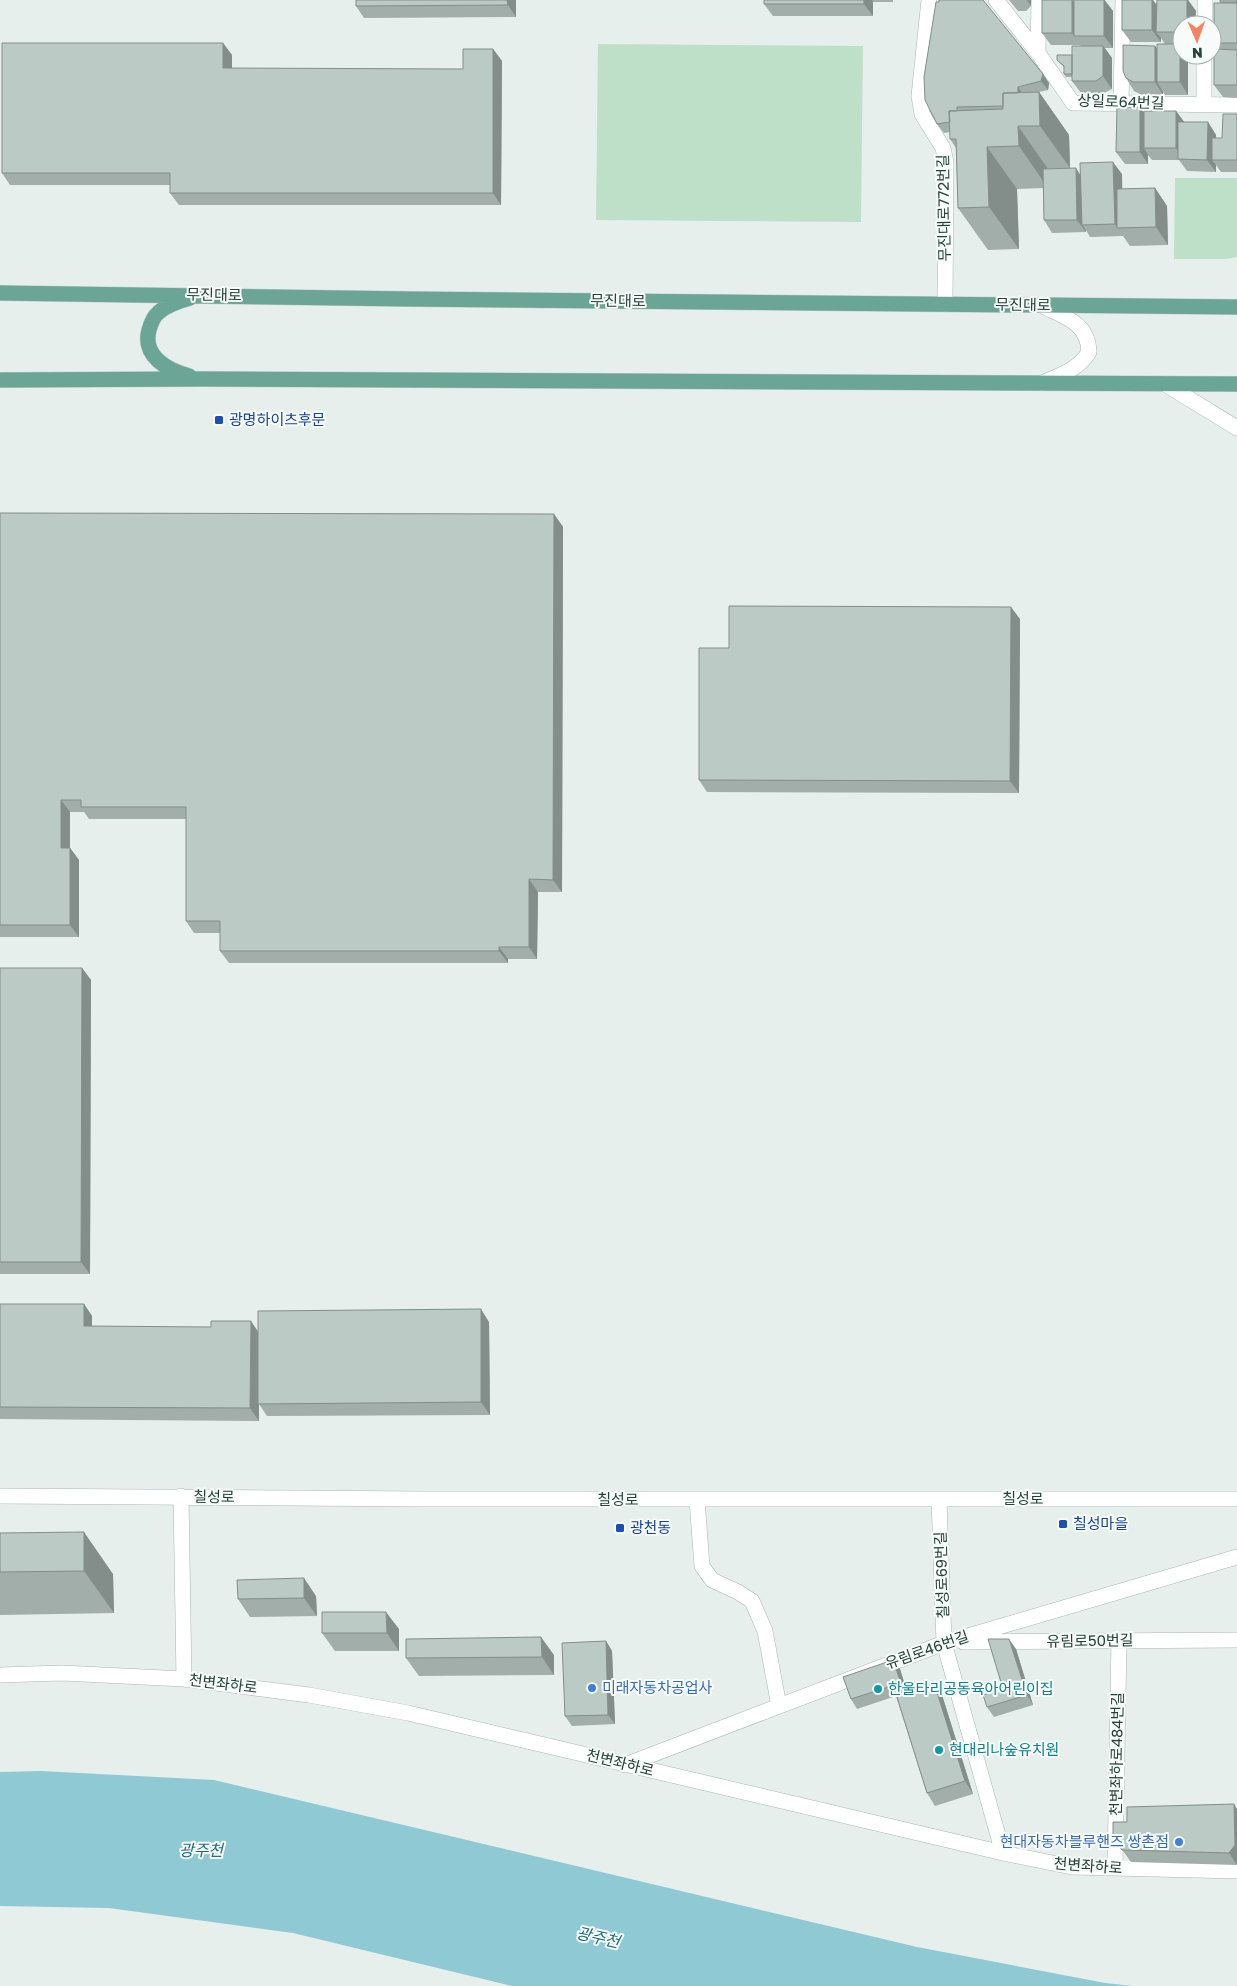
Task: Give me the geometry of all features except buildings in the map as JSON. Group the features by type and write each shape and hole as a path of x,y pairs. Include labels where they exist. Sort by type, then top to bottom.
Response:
{"main road":[{"name":"무진대로","path":"0,293 1237,307"},
{"path":"198,295 169,306 158,313 151,323 147,337 149,350 157,360 168,368 201,379"},
{"path":"0,380 201,379 1237,384"}],"street":[{"name":"무진대로772번길","path":"929,0 919,96 922,114 943,148 946,162 945,304"},
{"name":"상일로64번길","path":"996,0 1038,53 1073,103 1237,105"},
{"path":"1038,53 1039,0"},
{"path":"1121,103 1123,0"},
{"path":"1205,0 1205,15"},
{"path":"1204,65 1204,104"},
{"path":"1038,384 1071,371 1085,360 1089,352 1086,334 1074,322 1041,305"},
{"path":"1165,384 1237,428"},
{"name":"칠성로","path":"0,1496 697,1500 1237,1499"},
{"path":"181,1496 184,1679"},
{"name":"칠성로69번길","path":"939,1499 944,1643 1003,1853"},
{"path":"697,1500 702,1566 712,1580 752,1601 765,1631 779,1706"},
{"name":"유림로46번길","path":"625,1765 944,1643 1237,1557"},
{"name":"천변좌하로484번길","path":"1114,1868 1119,1640"},
{"name":"유림로50번길","path":"944,1643 1237,1640"},
{"name":"천변좌하로","path":"0,1674 62,1673 184,1679 309,1695 408,1713 1072,1868 1237,1871"}],"green space":[{"path":"598,44 863,46 861,222 596,220"},
{"path":"1175,178 1237,178 1237,257 1226,259 1174,259"}],"water":[{"name":"광주천","path":"41,1771 214,1780 917,1947 1105,1983 1133,1986 512,1986 293,1933 109,1908 0,1906 0,1772"}],"place":[{"name":"광명하이츠후문","path":"219,420"},
{"name":"칠성마을","path":"1063,1524"},
{"name":"광천동","path":"620,1528"},
{"name":"미래자동차공업사","path":"592,1688"},
{"name":"한울타리공동육아어린이집","path":"878,1689"},
{"name":"현대리나숲유치원","path":"939,1750"},
{"name":"현대자동차블루핸즈 쌍촌점","path":"1179,1842"}]}
